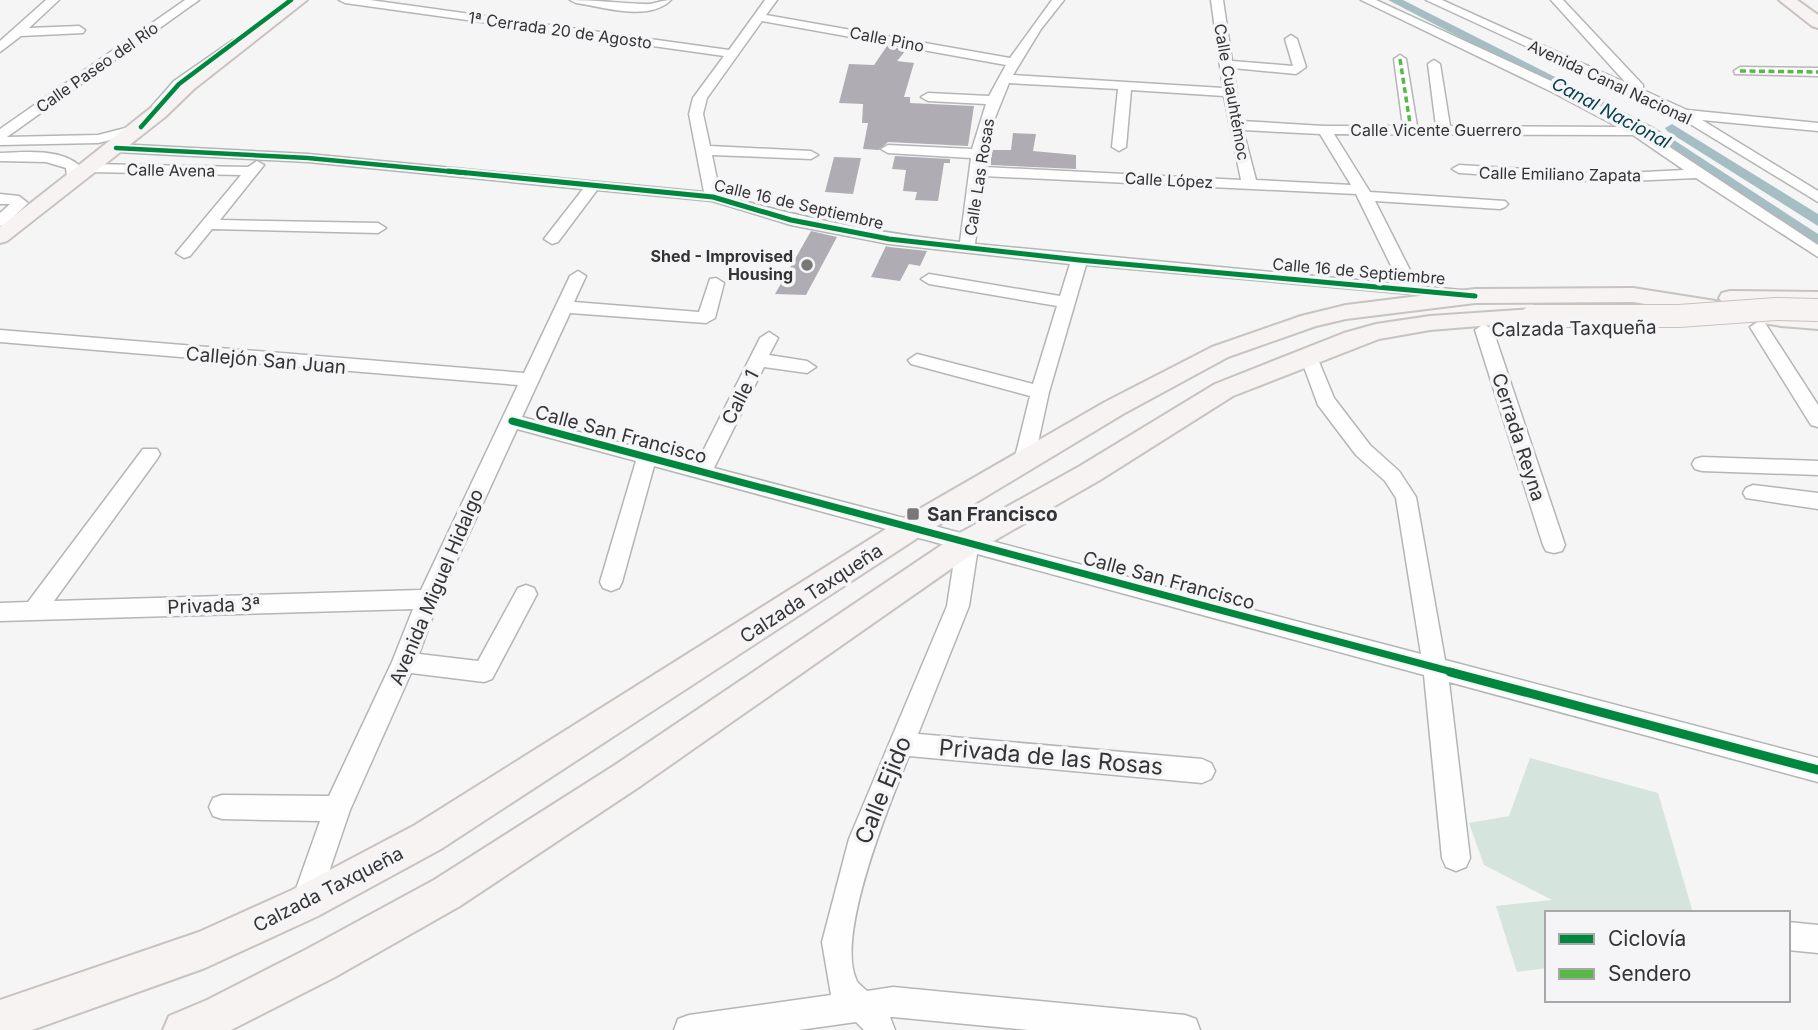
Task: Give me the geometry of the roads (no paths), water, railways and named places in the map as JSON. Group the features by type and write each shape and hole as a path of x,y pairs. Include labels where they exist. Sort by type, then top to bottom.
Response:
{"main road":[{"path":"0,237 116,148 188,85 299,0"},
{"path":"159,113 206,86 316,0"},
{"path":"1787,0 1818,23"},
{"name":"Calzada Taxqueña","path":"0,1020 205,949 305,904 428,836 912,527 1098,417 1220,352 1309,321 1382,305 1475,296 1587,293 1658,298 1818,299"},
{"name":"Calzada Taxqueña","path":"1658,298 1818,331"},
{"name":"Calzada Taxqueña","path":"183,1030 219,1022 447,893 626,776 968,542 1090,473 1224,390 1346,340 1406,327 1533,316 1679,316 1776,309 1818,310"},
{"name":"Calzada Taxqueña","path":"1320,352 1358,348 1413,337 1538,326 1818,322"},
{"path":"1098,417 1092,425 1098,440 1118,448 1132,445"},
{"path":"1050,446 1063,443 1082,449 1090,458 1090,473"}],"street":[{"path":"0,48 53,0"},
{"name":"Calle Paseo del Río","path":"0,135 193,0"},
{"path":"0,141 98,139 141,127 179,84 291,0"},
{"name":"1ª Cerrada 20 de Agosto","path":"345,0 733,54"},
{"path":"583,0 651,8 665,0"},
{"path":"713,197 696,114 700,98 771,0"},
{"name":"Calle Las Rosas","path":"967,247 983,128 993,100 1043,17 1058,0"},
{"name":"Calle Cuauhtémoc","path":"1217,0 1235,125 1249,184"},
{"path":"1367,0 1585,102 1702,173 1818,252"},
{"name":"Avenida Canal Nacional","path":"1432,0 1682,113 1818,197"},
{"path":"1557,0 1644,95"},
{"name":"Calle Pino","path":"759,17 1015,63"},
{"path":"17,32 79,30"},
{"path":"1227,64 1296,70 1300,67 1291,39"},
{"path":"1401,59 1411,130"},
{"path":"1434,64 1444,131"},
{"path":"1740,71 1818,72"},
{"path":"1007,79 1125,88 1230,92"},
{"path":"1119,147 1125,88"},
{"path":"928,97 993,100"},
{"path":"1682,113 1818,127"},
{"name":"Calle Vicente Guerrero","path":"1235,125 1324,130 1636,131"},
{"path":"1324,130 1348,164 1394,249 1411,290"},
{"name":"Calle 16 de Septiembre","path":"116,148 265,155 713,197 840,231 1079,260 1475,296"},
{"path":"888,149 979,154"},
{"path":"704,150 811,155"},
{"path":"184,253 265,155"},
{"path":"0,157 47,157 62,160 73,166 73,181"},
{"name":"Calle Avena","path":"90,168 252,171"},
{"name":"Calle Emiliano Zapata","path":"1460,169 1606,178 1702,173"},
{"name":"Calle López","path":"978,171 1249,184 1500,204"},
{"path":"552,239 593,186"},
{"path":"0,199 13,199 20,203 0,221"},
{"path":"207,225 378,228"},
{"path":"1024,461 1079,260"},
{"name":"Avenida Miguel Hidalgo","path":"305,904 337,809 404,663 428,599 578,276"},
{"path":"929,279 1066,302"},
{"path":"564,307 706,318 716,283"},
{"path":"1770,323 1818,420"},
{"name":"Cerrada Reyna","path":"1483,330 1553,545"},
{"name":"Callejón San Juan","path":"0,336 532,380"},
{"name":"Calle 1","path":"702,472 769,338"},
{"path":"1320,352 1325,400 1363,450 1392,476 1406,496 1435,667 1456,858"},
{"path":"760,360 807,367"},
{"path":"917,360 1041,392"},
{"name":"Calle San Francisco","path":"512,421 1818,770"},
{"path":"35,611 150,454"},
{"path":"611,582 647,457"},
{"path":"1702,464 1818,468"},
{"path":"1753,493 1818,501"},
{"name":"Calle Ejido","path":"872,1019 842,987 836,942 862,839 958,606 968,542"},
{"path":"404,663 484,671 526,594"},
{"name":"Privada 3ª","path":"0,612 428,599"},
{"name":"Privada de las Rosas","path":"901,744 1202,771"},
{"path":"222,807 337,809"},
{"path":"1790,936 1818,939"},
{"path":"689,1030 872,1019 893,1002 1185,1030"}],"waterway":[{"name":"Canal Nacional","path":"1394,0 1649,130 1818,241"},
{"name":"Canal Nacional","path":"1672,128 1818,221"}],"place":[{"name":"Shed - Improvised Housing","path":"807,265"},
{"name":"San Francisco","path":"913,514"}]}
